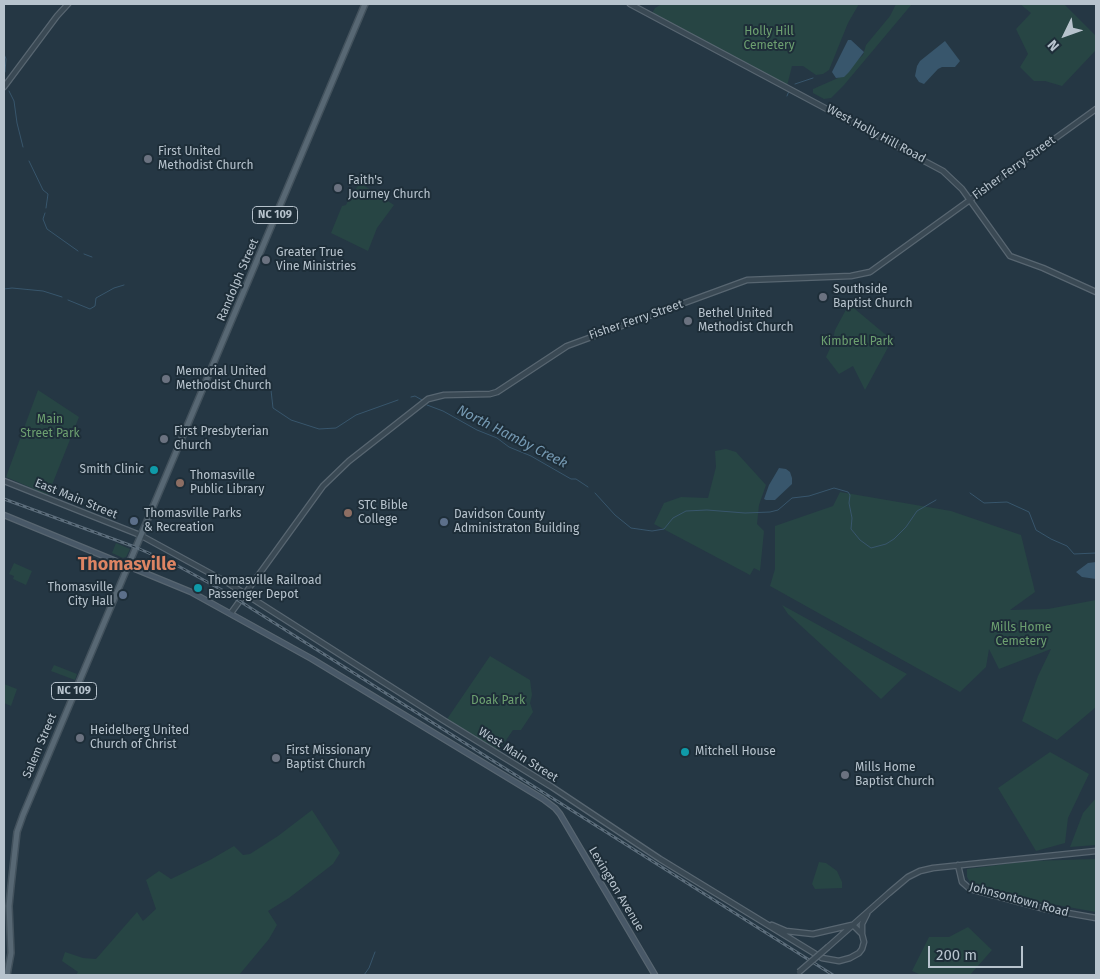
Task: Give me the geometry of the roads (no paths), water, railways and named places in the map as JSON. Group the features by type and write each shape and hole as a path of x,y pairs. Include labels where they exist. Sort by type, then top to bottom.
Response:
{"main road":[{"name":"Randolph Street","path":"140,535 365,4"},
{"path":"4,515 128,565"},
{"name":"Salem Street","path":"7,975 11,953 9,906 17,832 53,741 140,535"},
{"name":"West Main Street","path":"128,565 191,592 312,659 543,799 560,814"},
{"name":"Lexington Avenue","path":"560,814 655,975"}],"street":[{"path":"4,87 68,4"},
{"name":"West Holly Hill Road","path":"630,4 925,160 951,178 1010,256 1044,268 1096,292"},
{"name":"Fisher Ferry Street","path":"231,613 246,595 322,486 428,399 444,395 490,394 497,392 567,346 747,280 851,276 870,272 1096,109"},
{"name":"East Main Street","path":"4,481 140,535"},
{"name":"West Main Street","path":"140,535 192,562 246,595 552,787 660,859 822,958 845,960 859,953 864,946 862,924 868,912"},
{"path":"797,973 908,877 926,869 1096,851"},
{"name":"Johnsontown Road","path":"958,865 962,882 970,889 1045,909 1096,918"},
{"path":"743,910 774,926 796,933 822,933 853,925"},
{"path":"853,925 862,934"}],"water":[{"path":"848,40 851,40 864,52 844,77 836,78 832,72"},
{"path":"945,41 960,61 955,67 942,67 938,69 924,84 919,82 915,76 920,61"},
{"path":"779,468 790,472 792,484 775,500 766,500 764,499 769,485"},
{"path":"1096,562 1096,579 1082,577 1076,572 1088,563"}],"waterway":[{"path":"4,54 6,59 5,72"},
{"path":"795,84 813,78"},
{"path":"9,91 14,101 23,147"},
{"path":"787,96 789,91"},
{"path":"29,161 43,190 48,194 46,208"},
{"path":"45,213 43,219 47,229 78,251"},
{"path":"84,254 92,257"},
{"name":"North Hamby Creek","path":"68,300 90,309 95,306 96,298 124,285"},
{"name":"North Hamby Creek","path":"4,289 43,291 62,297"},
{"name":"North Hamby Creek","path":"270,381 273,408 291,420 319,429 336,428 356,415 398,400"},
{"name":"North Hamby Creek","path":"411,397 415,396 422,400"},
{"name":"North Hamby Creek","path":"427,405 497,438 509,447 531,456 588,487"},
{"name":"North Hamby Creek","path":"595,493 615,515 631,528 652,531 664,529 673,518 686,511 770,512 778,510 792,498 809,496 834,488 848,492 850,495 851,529 860,540 871,548 886,544 894,539 906,527 917,511 936,500"},
{"name":"North Hamby Creek","path":"970,493 984,503 1007,502 1029,512 1036,530 1067,546 1074,554 1096,553"},
{"path":"364,975 375,952"}],"railway":[{"path":"4,499 135,547 178,566 222,590 833,975"}],"place":[{"name":"First United Methodist Church","path":"148,159"},
{"name":"Faith's Journey Church","path":"338,188"},
{"name":"Greater True Vine Ministries","path":"266,260"},
{"name":"Southside Baptist Church","path":"823,297"},
{"name":"Bethel United Methodist Church","path":"688,321"},
{"name":"Memorial United Methodist Church","path":"166,379"},
{"name":"First Presbyterian Church","path":"164,439"},
{"name":"Smith Clinic","path":"154,470"},
{"name":"Thomasville Public Library","path":"180,483"},
{"name":"STC Bible College","path":"348,513"},
{"name":"Thomasville Parks & Recreation","path":"134,521"},
{"name":"Davidson County Administraton Building","path":"444,522"},
{"name":"Thomasville Railroad Passenger Depot","path":"198,588"},
{"name":"Thomasville City Hall","path":"123,595"},
{"name":"Heidelberg United Church of Christ","path":"80,738"},
{"name":"Mitchell House","path":"685,752"},
{"name":"First Missionary Baptist Church","path":"276,758"},
{"name":"Mills Home Baptist Church","path":"845,775"}],"district":[{"name":"Thomasville","path":"127,565"}],"park label":[{"name":"Holly Hill Cemetery","path":"769,39"},
{"name":"Kimbrell Park","path":"857,342"},
{"name":"Main Street Park","path":"50,427"},
{"name":"Mills Home Cemetery","path":"1021,635"},
{"name":"Doak Park","path":"498,701"}]}
